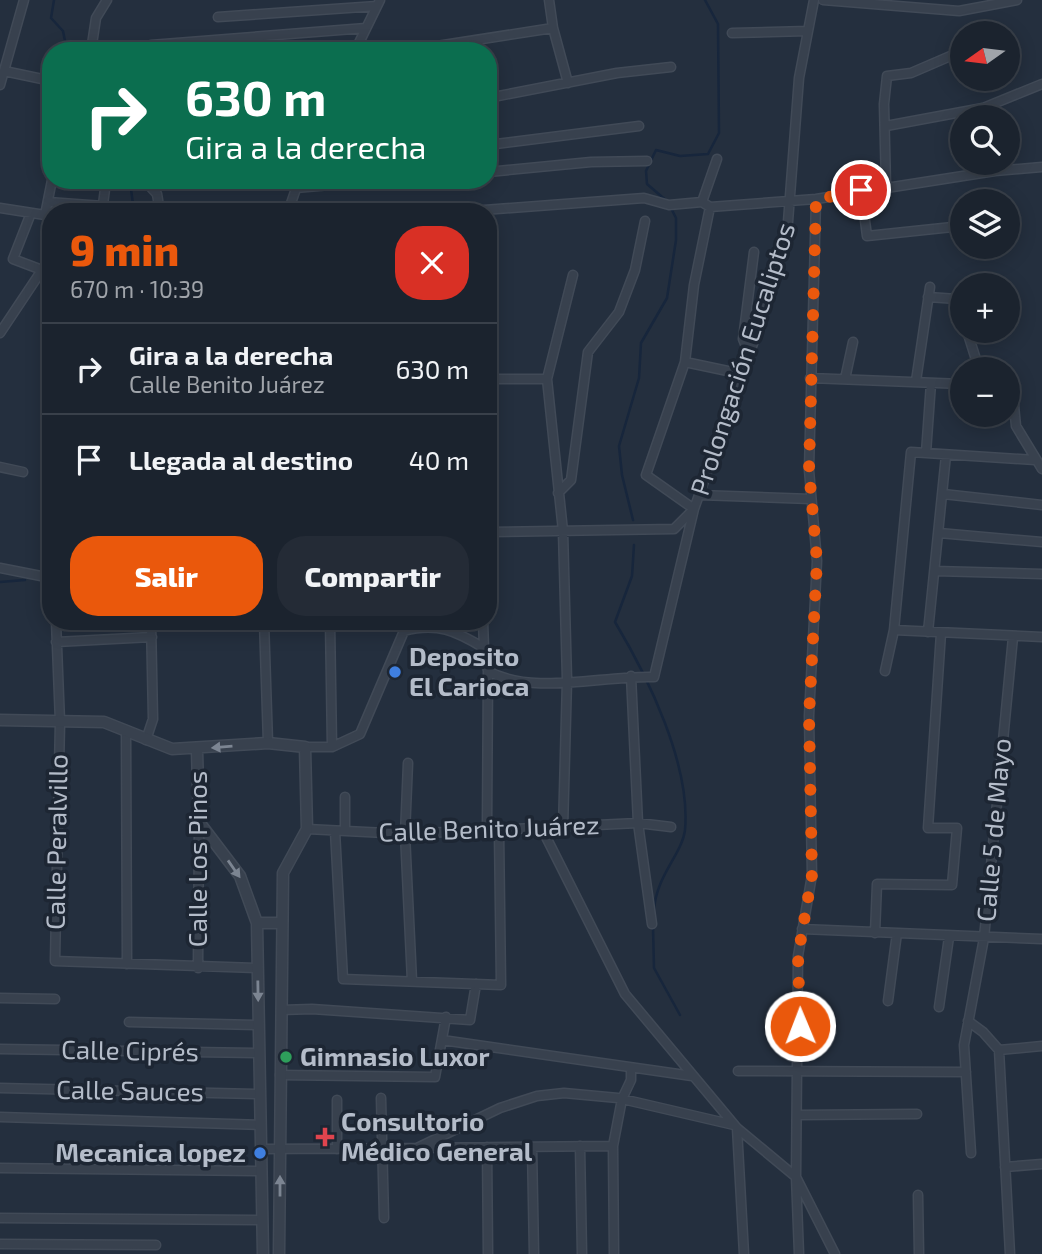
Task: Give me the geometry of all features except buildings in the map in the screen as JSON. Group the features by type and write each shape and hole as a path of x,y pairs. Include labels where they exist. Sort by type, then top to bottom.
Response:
{"street":[{"path":"0,85 24,0"},
{"path":"92,42 96,18 107,0"},
{"path":"549,0 553,28 568,83"},
{"name":"Prolongación Eucaliptos","path":"488,671 502,678 520,681 654,677 694,509 750,354 787,235 792,199 799,78 814,0"},
{"path":"823,0 959,11 1017,0"},
{"path":"218,17 379,3"},
{"path":"359,42 379,3"},
{"path":"189,42 366,28"},
{"path":"463,42 553,28"},
{"path":"732,33 808,31"},
{"path":"886,187 886,79 890,75 911,73 950,56"},
{"path":"497,96 671,67"},
{"path":"4,71 42,79"},
{"path":"886,126 983,108 1042,84"},
{"path":"497,144 639,125"},
{"path":"694,509 646,475 685,362 706,204 718,159"},
{"path":"497,171 591,162 647,161"},
{"path":"1020,167 1042,167"},
{"path":"497,209 643,198 669,205 816,200 956,175"},
{"path":"50,189 48,202 56,203"},
{"path":"103,203 105,189"},
{"path":"861,190 867,236 950,227"},
{"path":"799,1254 796,1177 798,956 812,875 809,716 817,561 811,499 810,378 816,200"},
{"path":"0,208 42,214"},
{"path":"0,332 42,271 13,259 31,213"},
{"path":"558,494 571,480 588,352 619,312 635,270 645,221"},
{"path":"750,354 743,339 754,252"},
{"path":"563,829 567,680 563,531 547,379 573,275"},
{"path":"916,381 930,287"},
{"path":"928,297 950,299"},
{"path":"845,379 853,342"},
{"path":"685,362 742,374"},
{"path":"810,378 950,384"},
{"path":"497,379 547,379"},
{"path":"926,453 931,383"},
{"path":"1017,427 1042,468"},
{"path":"885,671 894,630 911,452 1035,460"},
{"path":"928,632 946,455"},
{"path":"0,467 23,472"},
{"path":"943,494 1042,505"},
{"path":"699,495 811,499"},
{"name":"Prolongación Eucaliptos","path":"497,532 674,529 694,509"},
{"path":"940,533 1042,542"},
{"path":"0,568 42,576"},
{"path":"935,571 1042,574"},
{"name":"Calle Peralvillo","path":"56,630 60,722 55,961 128,964"},
{"path":"146,740 153,719 152,630"},
{"path":"264,630 268,744"},
{"path":"330,630 332,747"},
{"path":"0,720 104,722 172,749 197,750 268,744 332,747 360,734 366,725 402,630"},
{"path":"449,630 484,649"},
{"path":"483,630 488,671 487,828"},
{"path":"894,630 1042,637"},
{"path":"876,933 877,884 952,885 957,828 928,828 942,633"},
{"path":"56,642 152,637"},
{"name":"Calle 5 de Mayo","path":"971,1153 964,1045 984,938 1013,637"},
{"path":"631,676 638,823 652,924"},
{"path":"126,730 128,964 257,968"},
{"path":"279,1254 283,873 307,829 305,747"},
{"name":"Calle Los Pinos","path":"197,750 198,968"},
{"path":"408,763 405,834 412,981"},
{"path":"345,797 345,831"},
{"path":"199,822 240,877 257,923 263,1254"},
{"name":"Calle Benito Juárez","path":"307,829 405,834 487,828 499,831 563,829 638,823 671,827"},
{"path":"542,829 625,994 736,1126 796,1177 835,1254"},
{"path":"335,831 343,979 501,985 499,831"},
{"path":"257,923 281,923"},
{"path":"802,929 1042,939"},
{"path":"888,1001 897,933"},
{"path":"939,1007 949,937"},
{"path":"281,1010 470,1020 477,984"},
{"path":"0,998 55,999"},
{"path":"280,1075 435,1077 446,1017"},
{"path":"968,1021 983,1032 999,1050 1010,1254"},
{"path":"129,1022 259,1025"},
{"path":"442,1040 693,1076"},
{"path":"999,1050 1042,1046"},
{"name":"Calle Ciprés","path":"0,1049 259,1053"},
{"path":"614,1254 613,1146 622,1099 631,1080 631,1068"},
{"path":"738,1071 966,1072"},
{"name":"Calle Sauces","path":"0,1088 260,1094"},
{"path":"417,1148 500,1108 537,1096 564,1093 622,1099 736,1126"},
{"path":"381,1098 384,1218"},
{"path":"337,1100 337,1149"},
{"path":"797,1115 917,1114"},
{"path":"0,1117 261,1125"},
{"path":"736,1126 744,1254"},
{"path":"580,1146 582,1254"},
{"path":"261,1149 613,1146"},
{"path":"487,1147 488,1254"},
{"path":"532,1147 534,1254"},
{"path":"1005,1167 1042,1164"},
{"path":"0,1168 262,1171"},
{"path":"918,1195 919,1254"},
{"path":"0,1218 262,1220"},
{"path":"0,1244 156,1245"}],"waterway":[{"path":"54,0 51,18 63,31 65,42"},
{"path":"668,202 647,184 646,171 656,150 680,156 708,154 719,133 718,24 705,0"},
{"path":"131,189 133,203"},
{"path":"633,520 622,475 619,446 639,378 641,343 667,298 676,240 676,218 671,208"},
{"path":"634,545 632,576 615,622 641,669 665,722 681,778 685,805 683,839 659,887 654,910"},
{"path":"0,582 25,580"},
{"path":"653,927 654,968 680,1015"}],"place":[{"name":"Deposito El Carioca","path":"395,672"},
{"name":"Gimnasio Luxor","path":"286,1057"},
{"name":"Consultorio Médico General","path":"325,1137"},
{"name":"Mecanica lopez","path":"260,1153"}],"route":[{"path":"800,1026 798,956 812,875 809,716 817,561 809,470 816,200 861,190"}]}
